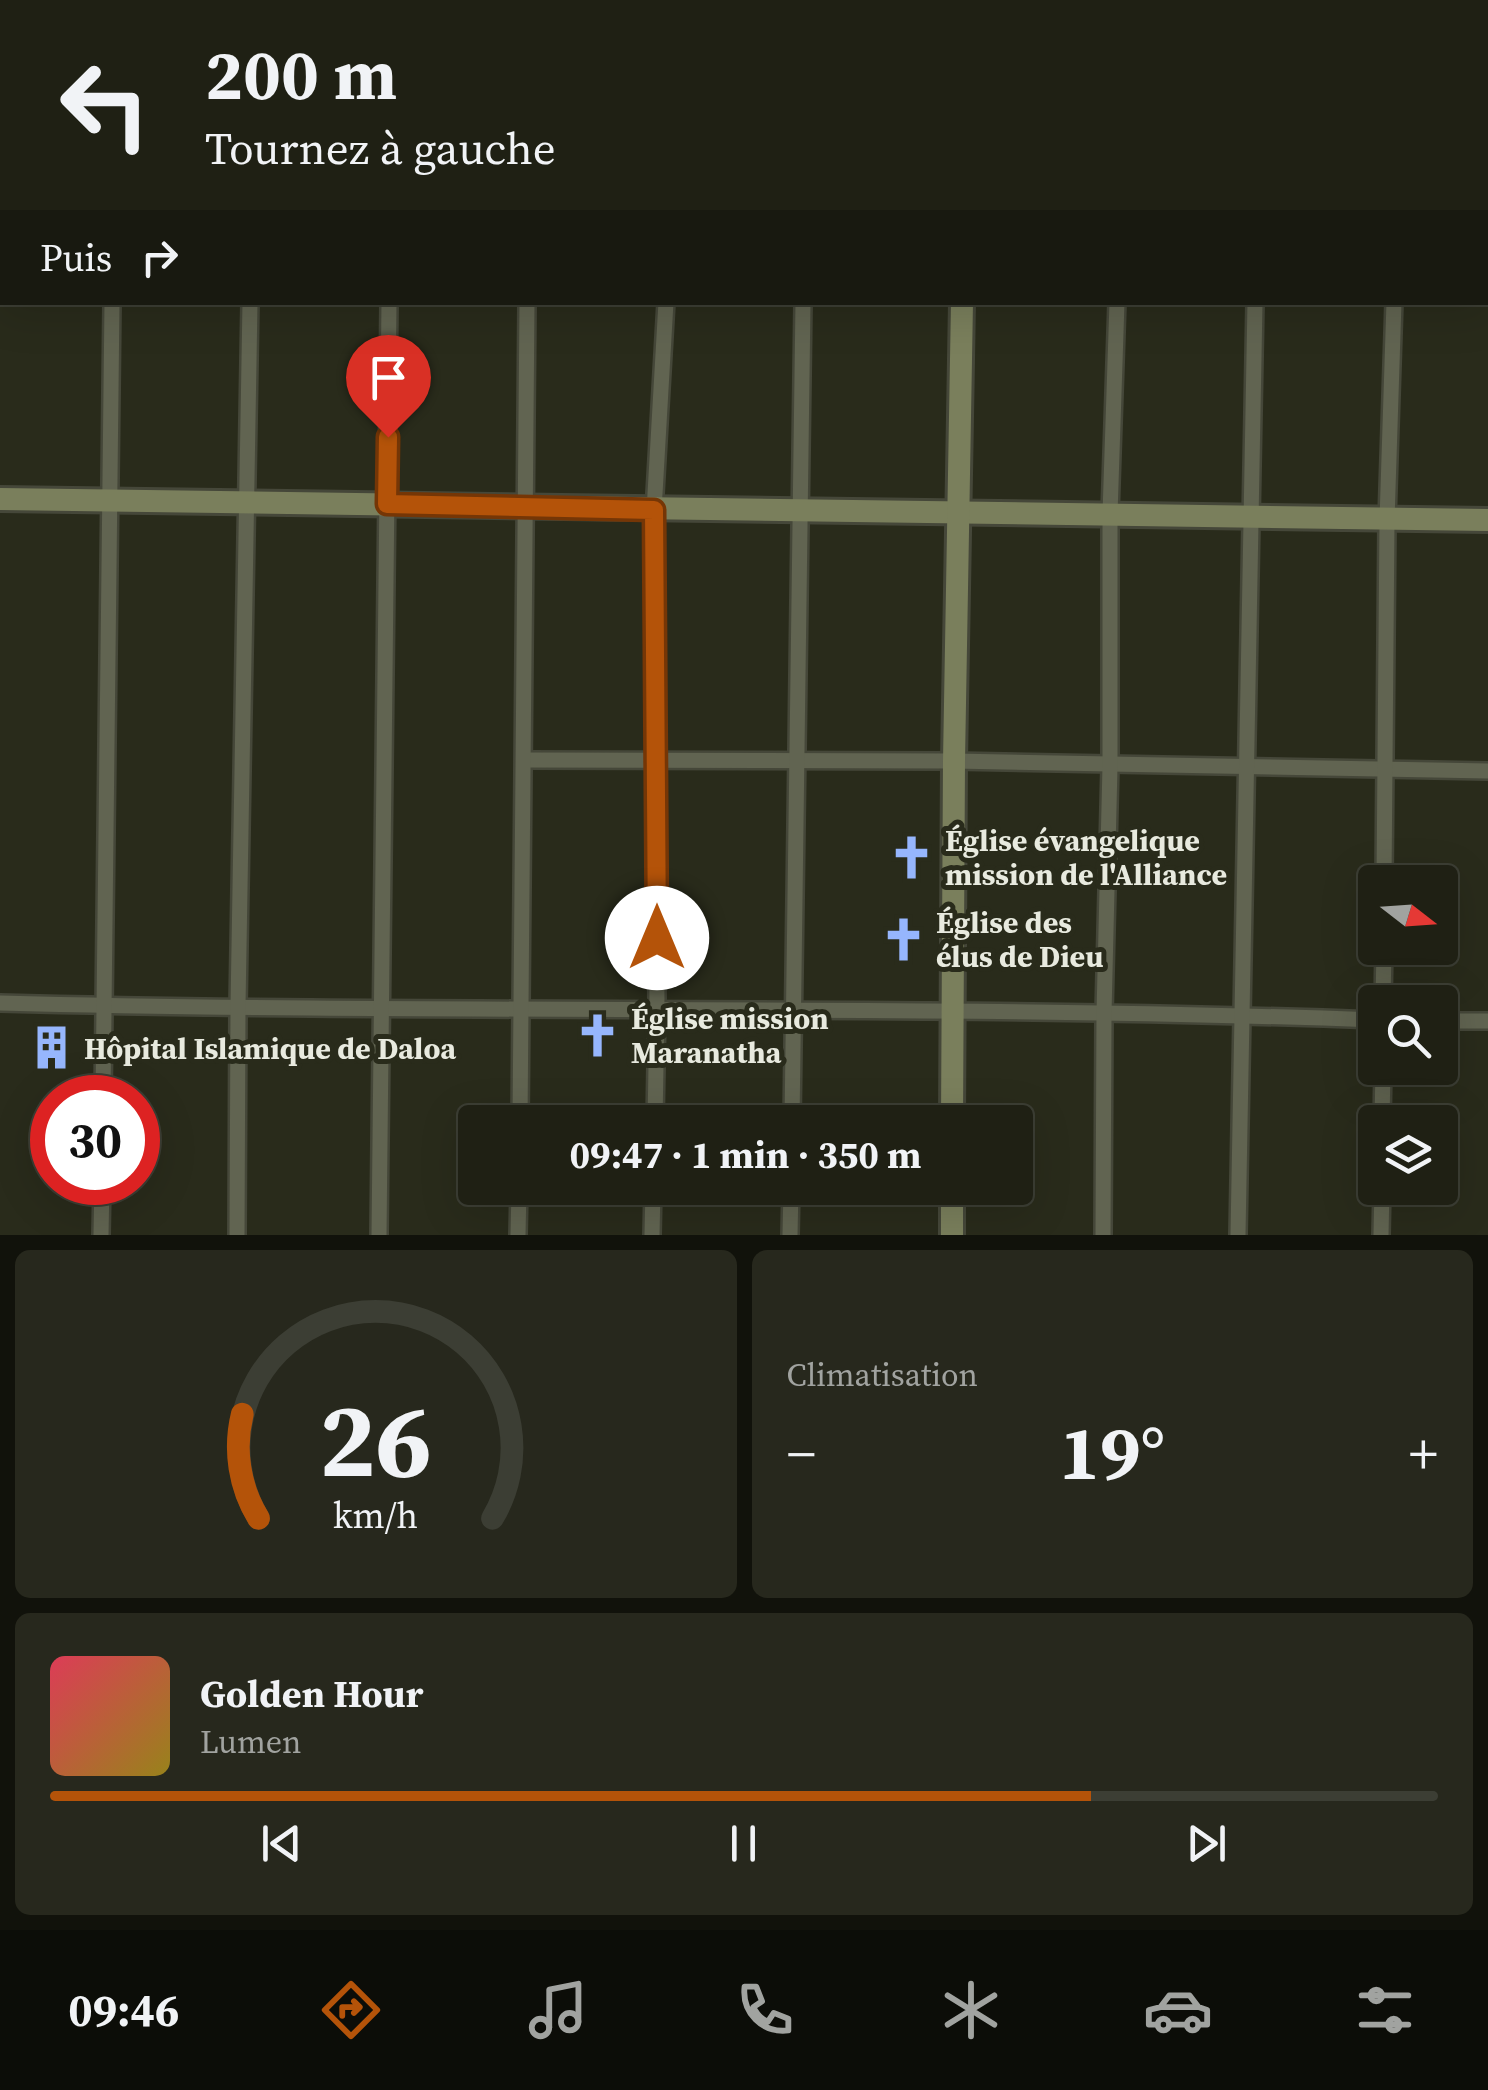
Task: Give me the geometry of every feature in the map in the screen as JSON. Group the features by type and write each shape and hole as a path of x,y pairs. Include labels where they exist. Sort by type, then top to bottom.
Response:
{"street":[{"path":"103,1075 112,305"},
{"path":"237,1235 250,305"},
{"path":"379,1235 390,305"},
{"path":"520,1105 527,305"},
{"path":"654,1105 654,510 666,305"},
{"path":"792,1105 803,305"},
{"path":"952,1105 962,305"},
{"path":"1103,1235 1110,514 1117,305"},
{"path":"1238,1235 1255,305"},
{"path":"1384,865 1387,520 1394,305"},
{"path":"0,499 1488,520"},
{"path":"524,760 954,761 1488,771"},
{"path":"0,1003 1104,1013 1358,1019"},
{"path":"1458,1021 1488,1021"},
{"path":"101,1235 102,1205"},
{"path":"518,1205 518,1235"},
{"path":"652,1235 653,1205"},
{"path":"790,1235 791,1205"},
{"path":"952,1205 952,1235"},
{"path":"1381,1235 1382,1205"}],"place":[{"name":"Église évangelique mission de l'Alliance","path":"912,857"},
{"name":"Église des élus de Dieu","path":"903,939"},
{"name":"Église mission Maranatha","path":"598,1035"},
{"name":"Hôpital Islamique de Daloa","path":"51,1048"}],"route":[{"path":"388,437 387,504 654,510 657,938"}]}
